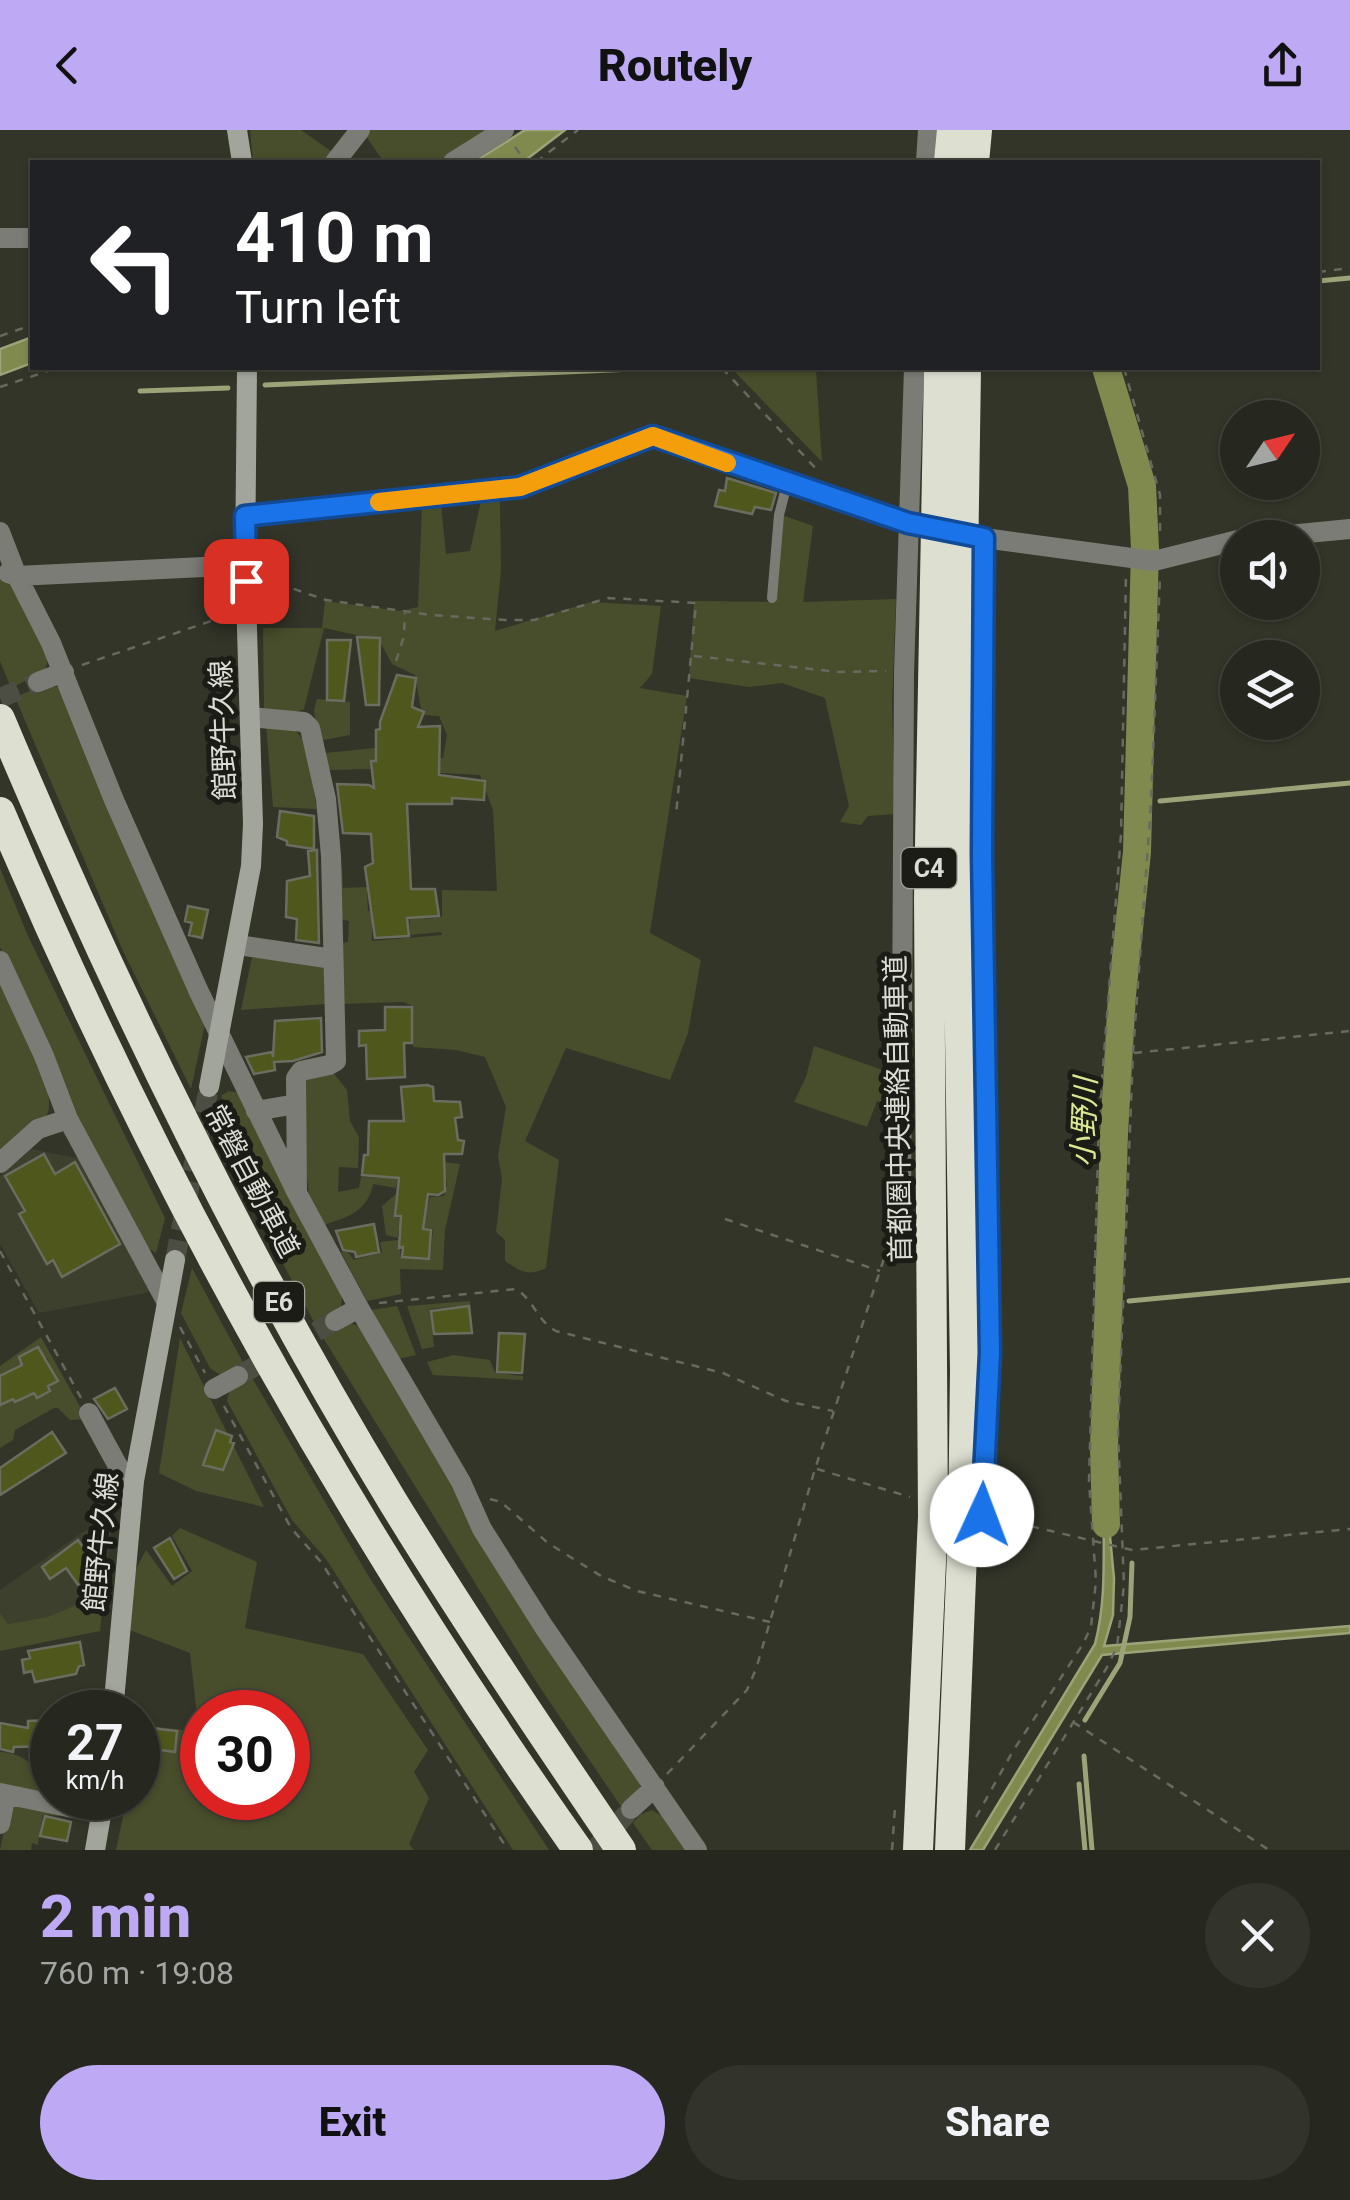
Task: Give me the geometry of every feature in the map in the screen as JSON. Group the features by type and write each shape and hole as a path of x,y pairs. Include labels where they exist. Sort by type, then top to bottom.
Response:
{"highway":[{"path":"949,160 952,130"},
{"path":"974,160 977,130"},
{"name":"首都圏中央連絡自動車道","path":"918,1850 933,1518 928,898 939,370"},
{"name":"C4","path":"960,1839 965,1390 958,898 966,370"},
{"name":"常磐自動車道","path":"0,718 55,851 251,1252 335,1403 446,1588 622,1850"},
{"name":"E6","path":"0,812 98,1028 217,1264 294,1404 424,1623 578,1850"}],"main road":[{"path":"237,130 242,160"},
{"name":"館野牛久線","path":"209,1087 238,945 253,838 245,516 247,370"},
{"name":"館野牛久線","path":"114,1690 134,1480 175,1260"},
{"path":"95,1850 100,1820"}],"street":[{"path":"338,160 360,130"},
{"path":"926,160 928,130"},
{"path":"458,160 509,139"},
{"path":"0,238 30,238"},
{"path":"902,1207 904,673 914,370"},
{"path":"245,516 520,487 653,436 908,523 984,538 1148,559 1220,544"},
{"path":"1320,532 1350,529"},
{"path":"0,532 8,573 64,672 121,818 297,1193 465,1491 482,1529 544,1628 697,1850"},
{"path":"982,1515 990,1353 982,854 984,538"},
{"path":"8,573 246,573"},
{"path":"38,682 64,672"},
{"path":"250,716 304,722 310,728 326,800 336,1060 329,1066 301,1070 296,1078 297,1193"},
{"path":"238,945 332,959"},
{"path":"0,961 68,1119 166,1301"},
{"path":"256,1111 296,1104"},
{"path":"0,1163 38,1129 68,1119"},
{"path":"902,1152 986,1151"},
{"path":"335,1321 359,1308"},
{"path":"214,1389 238,1376"},
{"path":"89,1413 119,1468 134,1480"},
{"path":"632,1809 654,1787"},
{"path":"0,1824 3,1794 30,1797"}],"lane":[{"path":"772,598 779,515 786,484"}],"path":[{"path":"539,160 578,130"},
{"path":"509,139 524,160"},
{"path":"1320,272 1350,268"},
{"path":"0,336 30,326"},
{"path":"0,388 50,370"},
{"path":"724,370 823,476"},
{"path":"960,1839 1091,1627 1096,1581 1089,1481 1099,1119 1148,559 1160,550 1160,495 1125,370"},
{"path":"996,1850 1117,1647 1123,1602 1118,1432 1133,1053 1151,804 1148,559"},
{"path":"246,573 326,600 526,621 608,598 696,603 676,815"},
{"path":"396,660 404,636 406,610"},
{"path":"64,672 214,618 247,613"},
{"path":"693,656 839,672 904,673"},
{"path":"1133,1053 1350,1032"},
{"path":"654,1787 746,1690 902,1207"},
{"path":"725,1219 880,1271"},
{"path":"0,1251 89,1413"},
{"path":"359,1308 516,1290 532,1302 544,1324 556,1331 723,1373 786,1401 834,1411"},
{"path":"166,1301 291,1528 321,1562 508,1850"},
{"path":"816,1469 909,1496"},
{"path":"465,1491 501,1502 548,1543 602,1576 637,1591 770,1622"},
{"path":"982,1515 1124,1549 1350,1529"},
{"path":"1073,1722 1268,1850"}],"shaded area":[{"path":"250,130 301,130 335,154 328,160 253,160"},
{"path":"367,130 493,130 443,160 383,160 365,135"},
{"path":"525,130 565,130 526,160 477,160"},
{"path":"30,338 30,364 0,375 0,349"},
{"path":"816,370 822,462 735,372"},
{"path":"500,500 501,571 495,631 591,602 661,606 652,674 640,688 687,696 650,933 701,960 688,1033 670,1080 566,1048 525,1141 559,1160 546,1268 529,1272 505,1261 505,1240 496,1232 502,1179 498,1156 506,1107 485,1057 413,1047 413,1006 403,1002 340,1004 338,944 348,942 349,921 339,919 337,871 342,865 343,888 411,885 367,892 368,911 376,912 372,917 372,941 442,935 410,935 409,907 425,919 442,917 442,890 497,891 493,810 480,775 328,770 325,753 374,748 398,758 443,758 447,735 439,716 422,715 415,675 392,664 379,640 324,628 304,709 294,713 264,711 263,628 322,628 325,601 400,611 418,607 422,507 441,505 446,554 470,551 481,501"},
{"path":"782,515 813,526 803,602 896,599 892,704 895,814 868,816 861,825 840,822 849,806 825,698 782,683 749,687 689,678 694,601 775,602"},
{"path":"0,577 12,586 49,656 45,671 11,688 0,661"},
{"path":"46,685 58,687 205,1024 191,1089 123,951 15,697"},
{"path":"317,699 350,702 350,735 318,741 314,710"},
{"path":"266,724 295,730 305,742 317,809 273,807"},
{"path":"0,868 28,936 165,1218 156,1253 142,1245 83,1137 0,947"},
{"path":"252,957 326,966 327,1004 241,1010"},
{"path":"0,977 34,1049 48,1090 49,1107 40,1123 0,1152"},
{"path":"814,1046 897,1075 896,1107 877,1101 867,1127 794,1102"},
{"path":"331,1070 347,1090 350,1121 359,1137 358,1168 339,1167 338,1192 359,1188 361,1177 388,1178 389,1156 400,1168 396,1188 373,1184 362,1207 324,1225 309,1196 301,1116 307,1077"},
{"path":"229,1091 240,1093 342,1294 341,1308 315,1324 215,1136 222,1095"},
{"path":"31,1149 82,1159 151,1292 39,1313 0,1244 0,1176"},
{"path":"424,1160 460,1164 445,1230 443,1270 400,1269 401,1294 367,1301 341,1252 347,1251 354,1260 382,1252 380,1242 398,1240 401,1258 430,1260 433,1229 403,1226 398,1238 386,1235 382,1206 396,1194 395,1217 423,1225 430,1197 444,1196 447,1185 445,1174 422,1171"},
{"path":"192,1268 245,1366 223,1377 210,1368 181,1313"},
{"path":"470,1301 470,1305 430,1309 434,1347 422,1349 407,1306"},
{"path":"397,1306 416,1355 398,1359 371,1310"},
{"path":"349,1323 361,1327 641,1785 636,1798 622,1808 539,1686 322,1336"},
{"path":"41,1337 87,1419 70,1420 54,1408 15,1430 13,1440 0,1448 0,1405 5,1382 15,1402 34,1393 38,1398 50,1392 48,1386 57,1382 47,1358 0,1376 0,1366"},
{"path":"180,1338 264,1507 196,1491 159,1473"},
{"path":"453,1355 490,1360 495,1373 523,1376 523,1380 433,1375 427,1362"},
{"path":"251,1376 369,1577 549,1850 513,1850 326,1559 292,1520 227,1401 230,1388"},
{"path":"1105,1484 1114,1578 1113,1615 1104,1646 1350,1626 1350,1633 1102,1655 983,1850 970,1850 1095,1644 1103,1584"},
{"path":"113,1511 104,1593 47,1617 8,1624 0,1613 0,1590"},
{"path":"180,1528 257,1562 245,1628 363,1654 428,1750 414,1772 429,1798 409,1844 414,1850 116,1850 122,1820 160,1820 160,1727 180,1730 180,1820 310,1820 310,1690 194,1690 190,1653 127,1629 135,1571 146,1550 172,1586 192,1571 172,1536"},
{"path":"104,1593 100,1631 0,1651 0,1613 8,1624 47,1617"},
{"path":"0,1752 30,1763 30,1791 0,1785"},
{"path":"14,1804 30,1807 30,1820 42,1820 38,1845 32,1843 31,1850 0,1850 9,1808"},
{"path":"652,1810 664,1817 688,1850 652,1850 633,1823"}],"building":[{"path":"727,478 776,493 771,510 755,507 752,514 715,506 719,490 725,491"},
{"path":"357,637 380,638 379,705 366,705"},
{"path":"327,640 351,640 344,701 327,700"},
{"path":"397,675 416,678 412,707 424,712 418,727 440,726 439,775 485,781 484,800 452,798 452,804 407,804 411,889 435,889 439,916 407,918 409,936 375,938 365,867 373,863 371,834 343,833 337,784 374,788 371,761 376,761 376,730 380,729"},
{"path":"280,811 314,816 314,849 287,845 287,841 277,837"},
{"path":"317,850 319,943 296,940 297,919 286,917 287,881 310,876 308,851"},
{"path":"188,906 208,910 202,938 189,935 192,923 185,921"},
{"path":"385,1007 412,1007 412,1043 404,1043 405,1077 367,1079 366,1045 359,1046 359,1031 385,1030"},
{"path":"321,1018 322,1052 274,1062 275,1070 254,1074 246,1057 272,1052 273,1057 275,1021"},
{"path":"401,1087 433,1087 434,1101 460,1102 462,1117 455,1118 458,1140 464,1141 462,1154 444,1154 445,1191 428,1194 423,1229 431,1230 429,1259 402,1257 401,1216 395,1216 399,1178 362,1175 364,1155 368,1155 369,1121 404,1121"},
{"path":"44,1154 55,1174 75,1162 120,1244 62,1277 53,1260 47,1264 19,1214 25,1211 5,1176"},
{"path":"374,1224 379,1252 356,1257 355,1252 343,1250 336,1231"},
{"path":"469,1306 472,1333 434,1334 431,1311"},
{"path":"499,1333 525,1334 522,1373 497,1372"},
{"path":"38,1347 58,1381 37,1398 34,1393 0,1405 0,1376 22,1365 19,1357"},
{"path":"115,1388 127,1409 108,1419 94,1399"},
{"path":"216,1430 232,1436 230,1442 234,1443 223,1470 203,1465"},
{"path":"52,1432 66,1453 0,1495 0,1468"},
{"path":"170,1538 187,1571 174,1579 154,1548"},
{"path":"78,1540 100,1571 79,1586 66,1568 50,1579 42,1567"},
{"path":"80,1642 84,1665 79,1666 76,1674 35,1682 32,1671 24,1673 22,1660 30,1658 28,1651"},
{"path":"28,1721 30,1747 14,1747 13,1752 0,1749 0,1723 28,1728"},
{"path":"160,1729 177,1731 175,1752 160,1750"},
{"path":"44,1820 71,1822 67,1841 40,1836"}],"waterway":[{"path":"1320,281 1350,278"},
{"path":"265,385 612,370"},
{"name":"小野川","path":"1106,1524 1104,1448 1114,1134 1122,995 1137,852 1145,549 1142,486 1107,370"},
{"path":"140,391 228,388"},
{"path":"1160,801 1350,783"},
{"path":"1129,1301 1350,1280"},
{"path":"1085,1720 1120,1663 1130,1617 1132,1563"},
{"path":"1084,1756 1092,1850"},
{"path":"1079,1784 1085,1850"}],"tunnel":[{"path":"0,698 38,682"},
{"path":"175,1260 209,1087"},
{"path":"238,1376 335,1321"},
{"path":"594,1850 631,1809"}],"slow traffic":[{"path":"379,502 520,487 653,436 727,463"}],"route":[{"path":"246,581 245,516 520,487 653,436 908,523 984,538 982,854 990,1353 982,1515"}]}
